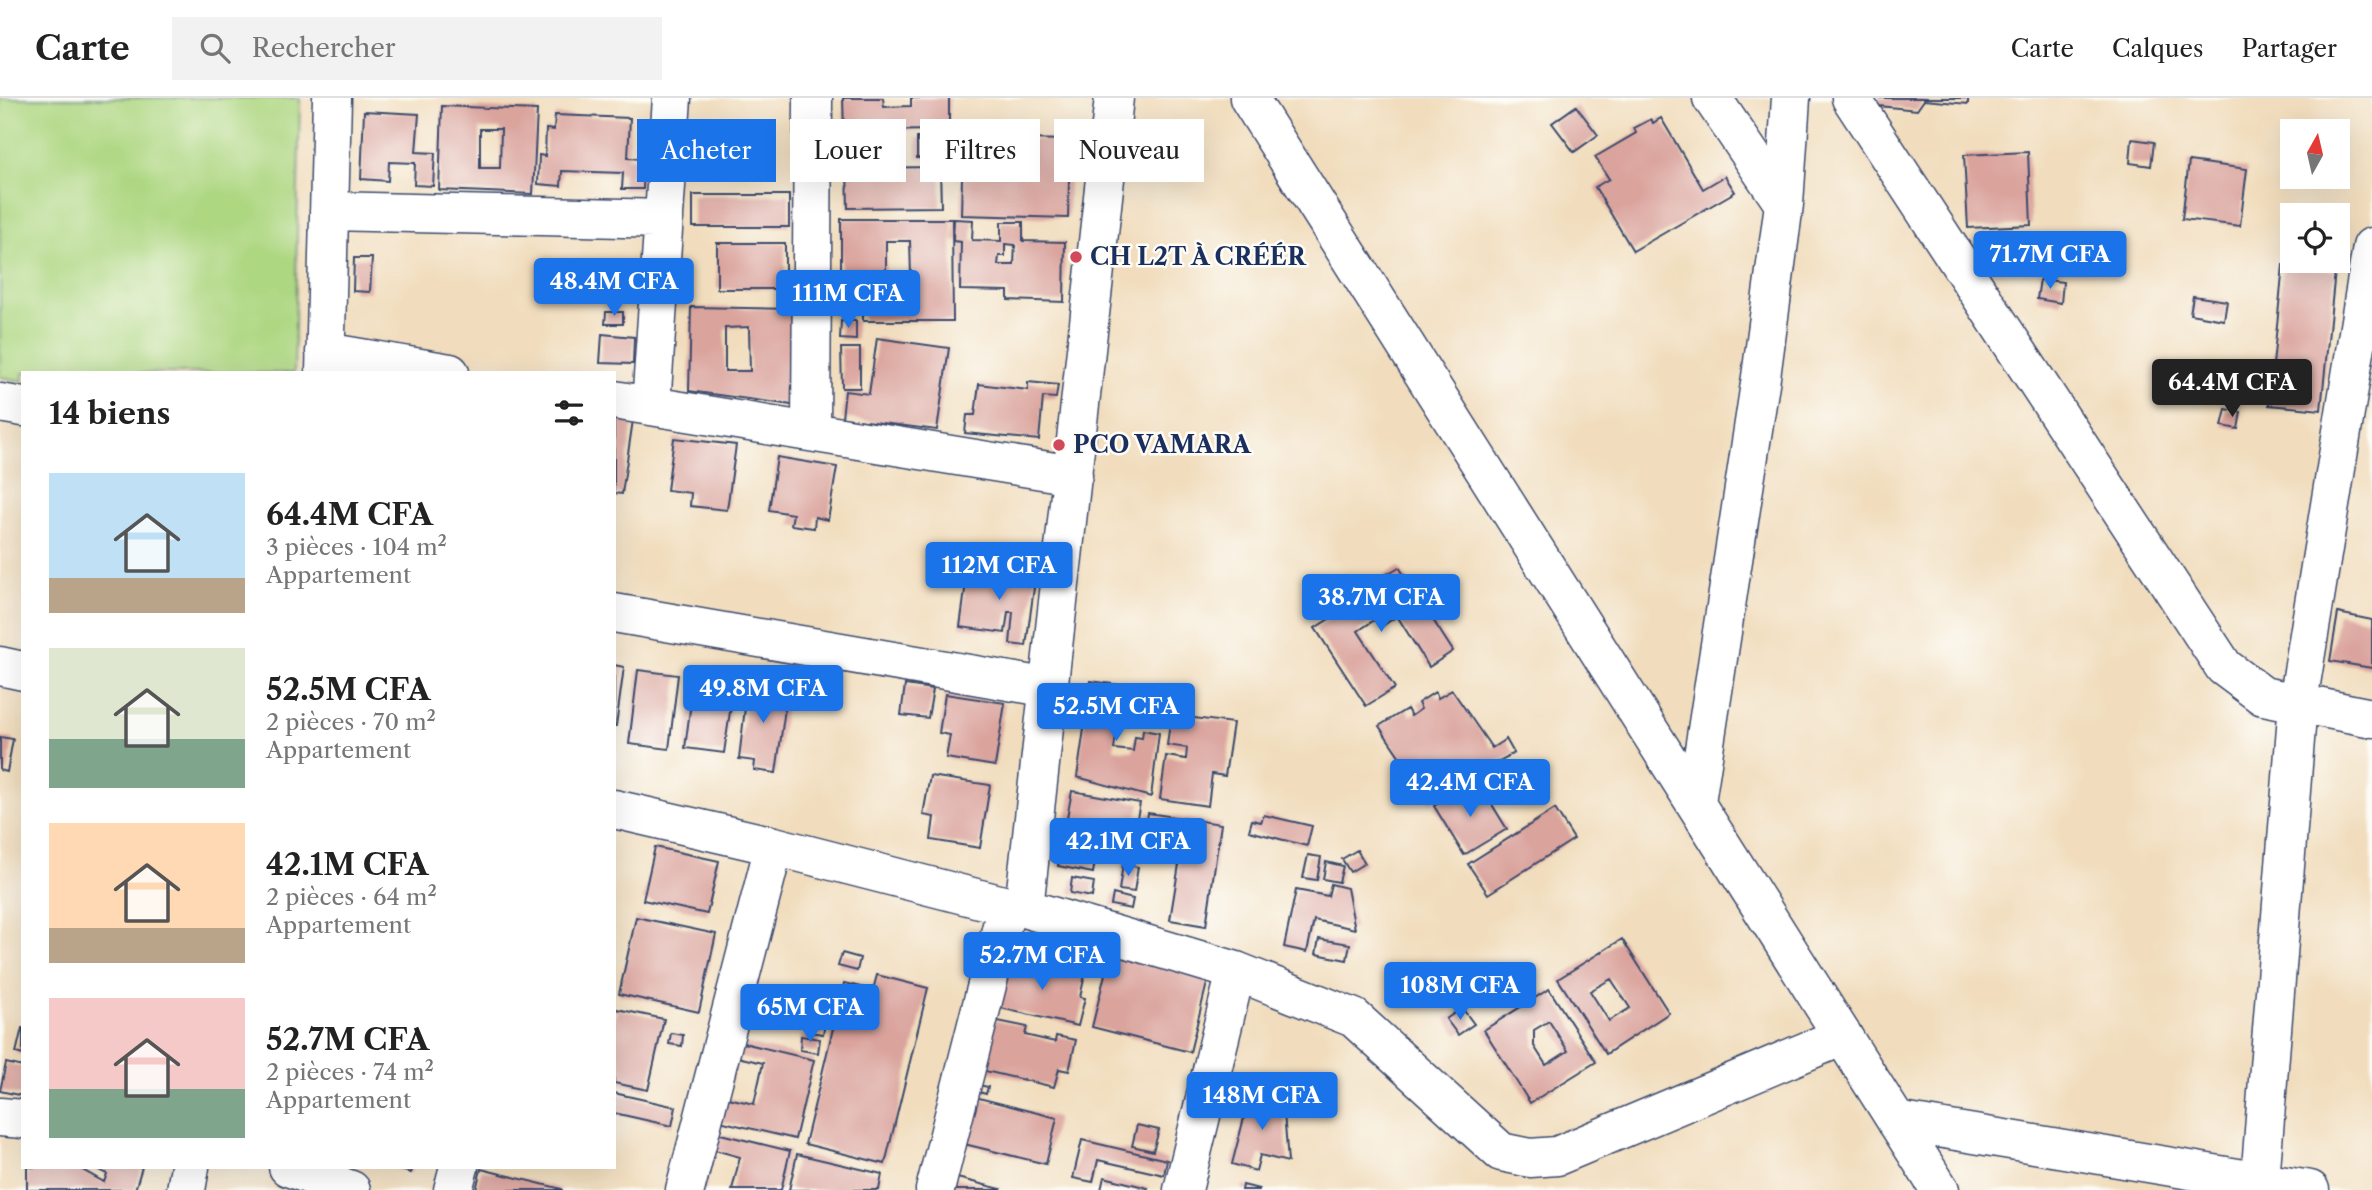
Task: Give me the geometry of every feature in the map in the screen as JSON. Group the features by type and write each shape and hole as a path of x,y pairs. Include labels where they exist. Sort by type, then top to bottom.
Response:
{"street":[{"path":"332,98 325,362 427,371"},
{"path":"651,406 673,98"},
{"path":"811,432 813,98"},
{"path":"935,1190 1016,907 1050,688 1114,98"},
{"path":"1249,98 1940,1190"},
{"path":"1712,98 1784,204"},
{"path":"1696,802 1761,377 1784,204 1791,98"},
{"path":"1851,98 2224,667 2263,695 2372,718"},
{"path":"329,211 664,219"},
{"path":"2260,1186 2298,702 2372,247"},
{"path":"616,400 1073,475"},
{"path":"0,403 21,407"},
{"path":"616,613 1050,688"},
{"path":"0,666 21,671"},
{"path":"616,809 1016,907 1237,971 1354,1018 1500,1152 1530,1158 1557,1156 1843,1036"},
{"path":"685,1190 774,846"},
{"path":"1183,1190 1237,971"},
{"path":"0,1117 21,1119"},
{"path":"1896,1121 2260,1186 2310,1190"},
{"path":"186,1190 190,1169"},
{"path":"293,1169 351,1190"},
{"path":"453,1190 458,1169"}],"green space":[{"path":"0,98 300,98 294,371 21,371 21,381 0,377"}],"building":[{"path":"843,98 883,98 884,107 911,106 911,98 949,98 949,119 920,119 920,130 906,130 906,119 844,119"},
{"path":"1873,98 1968,98 1968,104 1924,100 1917,110 1879,106"},
{"path":"442,106 537,110 533,194 439,190","holes":["480,129 501,129 500,168 480,168"]},
{"path":"1576,106 1598,135 1574,152 1552,123"},
{"path":"364,111 419,114 416,152 435,153 433,186 414,185 415,163 389,162 388,181 361,179"},
{"path":"555,115 630,118 628,158 637,159 637,182 643,182 643,189 622,189 623,173 562,171 561,186 538,184 539,155 545,156 546,129 554,130"},
{"path":"1661,118 1703,189 1725,176 1735,192 1633,251 1595,187 1609,179 1595,157 1636,133 1634,128 1651,119 1653,123"},
{"path":"917,138 920,138 920,158 917,158"},
{"path":"1040,139 1054,140 1054,182 1069,182 1068,218 961,215 962,182 1040,182"},
{"path":"2132,139 2154,142 2151,166 2130,163"},
{"path":"2028,152 2031,225 1968,228 1964,155"},
{"path":"2189,161 2247,169 2240,226 2182,219"},
{"path":"906,167 920,167 920,182 940,182 941,207 848,208 847,182 906,182"},
{"path":"693,195 789,195 789,227 693,227"},
{"path":"841,219 952,219 953,321 863,321 863,298 841,298","holes":["886,241 910,241 911,276 886,276"]},
{"path":"954,219 973,220 972,240 1001,241 1001,222 1023,222 1023,241 1065,242 1064,302 1008,300 1008,291 960,290 961,242 953,241","holes":["1005,244 1015,245 1014,265 998,265 999,256 1005,256"]},
{"path":"717,243 785,243 785,289 717,289"},
{"path":"354,258 372,258 370,292 353,291"},
{"path":"2282,273 2335,273 2321,410 2269,405"},
{"path":"2040,279 2063,282 2061,303 2037,299"},
{"path":"2193,296 2227,301 2224,320 2190,314"},
{"path":"691,307 794,309 792,405 689,391","holes":["749,327 750,371 725,371 725,328"]},
{"path":"606,312 623,312 623,324 605,324"},
{"path":"841,321 856,321 856,340 840,339"},
{"path":"602,334 634,337 633,364 600,363"},
{"path":"877,338 949,348 937,430 842,418 845,391 869,394"},
{"path":"841,348 860,348 860,388 842,388"},
{"path":"1028,382 1058,385 1056,398 1043,397 1039,440 965,433 967,415 975,415 979,384 1028,390"},
{"path":"2226,409 2241,412 2238,429 2222,426"},
{"path":"616,417 633,420 622,494 616,493"},
{"path":"674,438 736,445 727,510 690,506 691,493 667,490"},
{"path":"777,457 837,467 828,520 815,517 814,528 791,525 793,514 769,510"},
{"path":"1399,567 1453,651 1429,667 1397,616 1381,627 1376,619 1358,631 1395,688 1366,706 1315,628 1379,587 1375,581"},
{"path":"968,568 1020,574 1020,571 1036,573 1026,646 1010,644 1013,612 1008,612 1005,633 960,627"},
{"path":"2338,613 2372,620 2372,668 2330,661"},
{"path":"616,665 624,667 616,726"},
{"path":"638,670 678,675 669,749 629,744"},
{"path":"694,679 734,684 724,753 685,748"},
{"path":"1091,681 1141,688 1138,708 1120,706 1114,749 1133,751 1135,737 1142,738 1143,730 1159,733 1151,797 1077,777"},
{"path":"748,682 788,687 776,773 754,770 755,761 739,759"},
{"path":"905,685 933,689 928,718 901,715"},
{"path":"1452,690 1492,748 1506,739 1514,753 1476,774 1471,766 1445,781 1450,790 1430,802 1379,726 1407,709 1411,716 1421,709 1418,703 1435,692 1438,698"},
{"path":"945,694 1005,703 995,766 946,758 950,735 939,733"},
{"path":"1171,715 1233,723 1225,776 1212,774 1208,806 1160,799 1166,756 1186,759 1187,748 1167,745"},
{"path":"0,737 13,739 7,772 0,770"},
{"path":"930,776 990,785 980,848 931,840 934,817 923,815"},
{"path":"1480,785 1507,829 1464,855 1434,806 1460,790 1464,795"},
{"path":"1072,791 1140,803 1135,828 1102,822 1093,873 1058,866"},
{"path":"1555,809 1574,839 1488,894 1468,864"},
{"path":"1148,813 1221,824 1206,926 1170,920 1181,852 1143,847"},
{"path":"1264,815 1312,826 1307,846 1249,831 1252,820 1261,822"},
{"path":"655,847 719,861 707,914 643,900"},
{"path":"1357,850 1365,863 1350,872 1342,859"},
{"path":"1308,855 1321,857 1317,880 1303,878"},
{"path":"1326,862 1343,866 1339,882 1323,879"},
{"path":"1123,864 1138,867 1134,892 1119,890"},
{"path":"1072,878 1094,882 1092,897 1070,893"},
{"path":"1331,884 1347,888 1355,929 1314,920 1307,952 1284,947 1296,890 1328,896"},
{"path":"1113,894 1133,899 1131,909 1111,905"},
{"path":"636,917 716,934 699,1012 619,994"},
{"path":"1319,939 1350,944 1347,960 1316,954"},
{"path":"1622,939 1669,1013 1606,1054 1558,979","holes":["1611,979 1630,1008 1609,1021 1590,991"]},
{"path":"842,953 860,958 857,971 838,966"},
{"path":"1110,954 1208,979 1190,1052 1092,1027"},
{"path":"1007,957 1085,975 1080,997 1085,998 1078,1026 996,1007"},
{"path":"877,975 928,988 885,1164 805,1144 844,983 873,990"},
{"path":"1549,989 1596,1062 1530,1103 1484,1030","holes":["1549,1021 1568,1051 1546,1065 1534,1046 1534,1030"]},
{"path":"1462,1008 1474,1024 1458,1035 1446,1019"},
{"path":"617,1009 664,1019 648,1090 616,1083"},
{"path":"993,1020 1027,1027 1025,1035 1055,1042 1056,1036 1076,1040 1069,1071 1059,1069 1054,1087 981,1070"},
{"path":"811,1021 825,1023 823,1034 809,1032"},
{"path":"21,1032 21,1054 16,1053"},
{"path":"671,1033 683,1035 682,1046 669,1044"},
{"path":"801,1036 820,1039 818,1053 800,1050"},
{"path":"727,1039 814,1060 795,1139 707,1118","holes":["737,1057 763,1063 754,1104 728,1098"]},
{"path":"6,1063 21,1067 21,1096 0,1091"},
{"path":"969,1083 988,1087 986,1094 967,1089"},
{"path":"1251,1091 1283,1100 1288,1162 1260,1155 1256,1171 1232,1164"},
{"path":"616,1093 676,1107 672,1126 616,1113"},
{"path":"971,1096 1057,1118 1046,1164 960,1143"},
{"path":"1137,1125 1159,1130 1153,1151 1132,1146"},
{"path":"704,1130 790,1151 781,1190 732,1190 740,1157 715,1150 705,1190 690,1190"},
{"path":"1082,1140 1167,1160 1164,1175 1098,1160 1093,1182 1073,1178"},
{"path":"797,1154 882,1174 879,1190 789,1190"},
{"path":"27,1169 81,1169 104,1182 107,1174 97,1169 141,1169 135,1190 27,1190"},
{"path":"481,1169 562,1189 562,1190 476,1190"},
{"path":"949,1176 1001,1189 1001,1190 945,1190"},
{"path":"1104,1177 1148,1188 1101,1190"},
{"path":"1243,1185 1259,1189 1259,1190 1242,1190"}],"place":[{"name":"CH L2T À CRÉÉR","path":"1076,257"},
{"name":"PCO VAMARA","path":"1059,445"}]}
